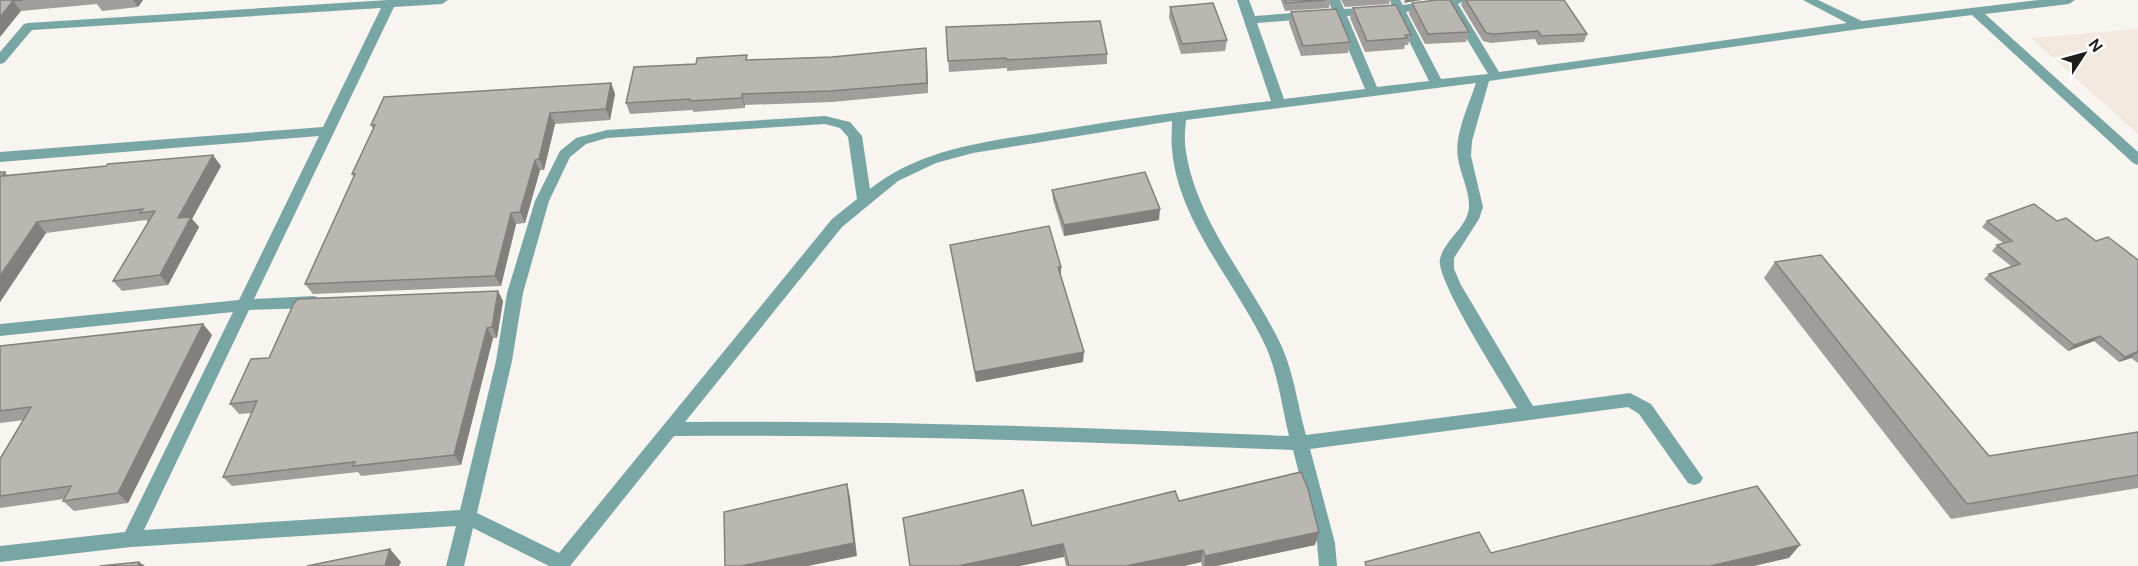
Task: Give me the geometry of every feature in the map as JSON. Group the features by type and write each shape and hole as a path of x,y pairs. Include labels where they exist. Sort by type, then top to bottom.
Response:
{"street":[{"path":"229,14 238,0"},
{"path":"0,60 28,27 442,0"},
{"path":"1243,0 1279,104"},
{"path":"1334,0 1373,92"},
{"path":"1450,0 1490,78 1465,141 1464,156 1476,207 1472,219 1447,258 1447,269 1454,286 1529,414"},
{"path":"1250,20 1340,14 1397,5 1461,0"},
{"path":"1809,0 1860,25"},
{"path":"0,554 131,540 468,517 560,564 837,224 864,199 892,178 932,159 973,149 1134,122 1490,78 1860,25 2069,0"},
{"path":"131,540 389,3"},
{"path":"1397,5 1437,84"},
{"path":"1976,12 2138,160"},
{"path":"1179,118 1177,135 1179,153 1190,190 1210,241 1246,296 1275,350 1326,543 1328,566"},
{"path":"455,566 504,361 510,293 542,201 565,154 581,141 607,134 825,120 845,125 855,136 864,199"},
{"path":"0,157 329,131"},
{"path":"0,330 242,305 324,302"},
{"path":"670,429 986,431 1300,443 1630,400 1645,409 1694,478"}],"shaded area":[{"path":"2138,29 2138,134 2031,38"}],"building":[{"path":"0,0 23,0 13,1 0,17"},
{"path":"1285,0 1325,0 1286,3"},
{"path":"1450,0 1469,32 1428,34 1412,3"},
{"path":"1466,0 1564,0 1587,34 1541,36 1538,31 1486,33"},
{"path":"1213,3 1227,40 1182,44 1170,7"},
{"path":"1396,5 1411,35 1405,35 1407,38 1367,41 1353,8"},
{"path":"1336,9 1350,42 1303,46 1291,12"},
{"path":"1100,21 1107,54 948,61 946,27"},
{"path":"926,48 927,83 830,91 742,94 742,98 626,103 634,67 696,64 697,58 747,55 746,60 832,57"},
{"path":"611,83 606,109 550,113 539,159 535,160 520,212 511,213 495,276 305,284 355,174 352,174 375,125 371,125 384,97"},
{"path":"213,155 178,218 191,217 160,275 113,281 155,211 140,213 143,209 37,222 0,276 0,172 5,172 2,176"},
{"path":"1145,172 1160,209 1064,225 1052,190"},
{"path":"2034,204 2057,221 2066,218 2096,241 2108,237 2138,260 2138,353 2125,357 2100,336 2074,345 1989,274 2020,264 1997,245 2012,241 1987,221"},
{"path":"1049,226 1061,267 1058,267 1084,352 975,372 950,245"},
{"path":"1821,255 1989,456 2138,432 2138,475 1967,504 1775,262"},
{"path":"498,291 492,327 487,328 454,455 353,466 355,462 223,477 257,401 230,404 251,359 269,358 294,303 298,299"},
{"path":"203,324 118,493 63,501 71,486 0,496 0,459 31,407 0,411 0,346"},
{"path":"1301,472 1308,489 1319,532 1205,556 1203,550 1126,566 1069,566 1063,544 958,566 910,566 903,518 1023,490 1032,526 1175,491 1179,501"},
{"path":"847,484 854,543 741,566 725,566 724,512"},
{"path":"1757,486 1800,545 1710,566 1366,566 1365,562 1479,532 1491,553"},
{"path":"390,549 385,566 307,566"},
{"path":"139,562 138,566 100,566"}]}
